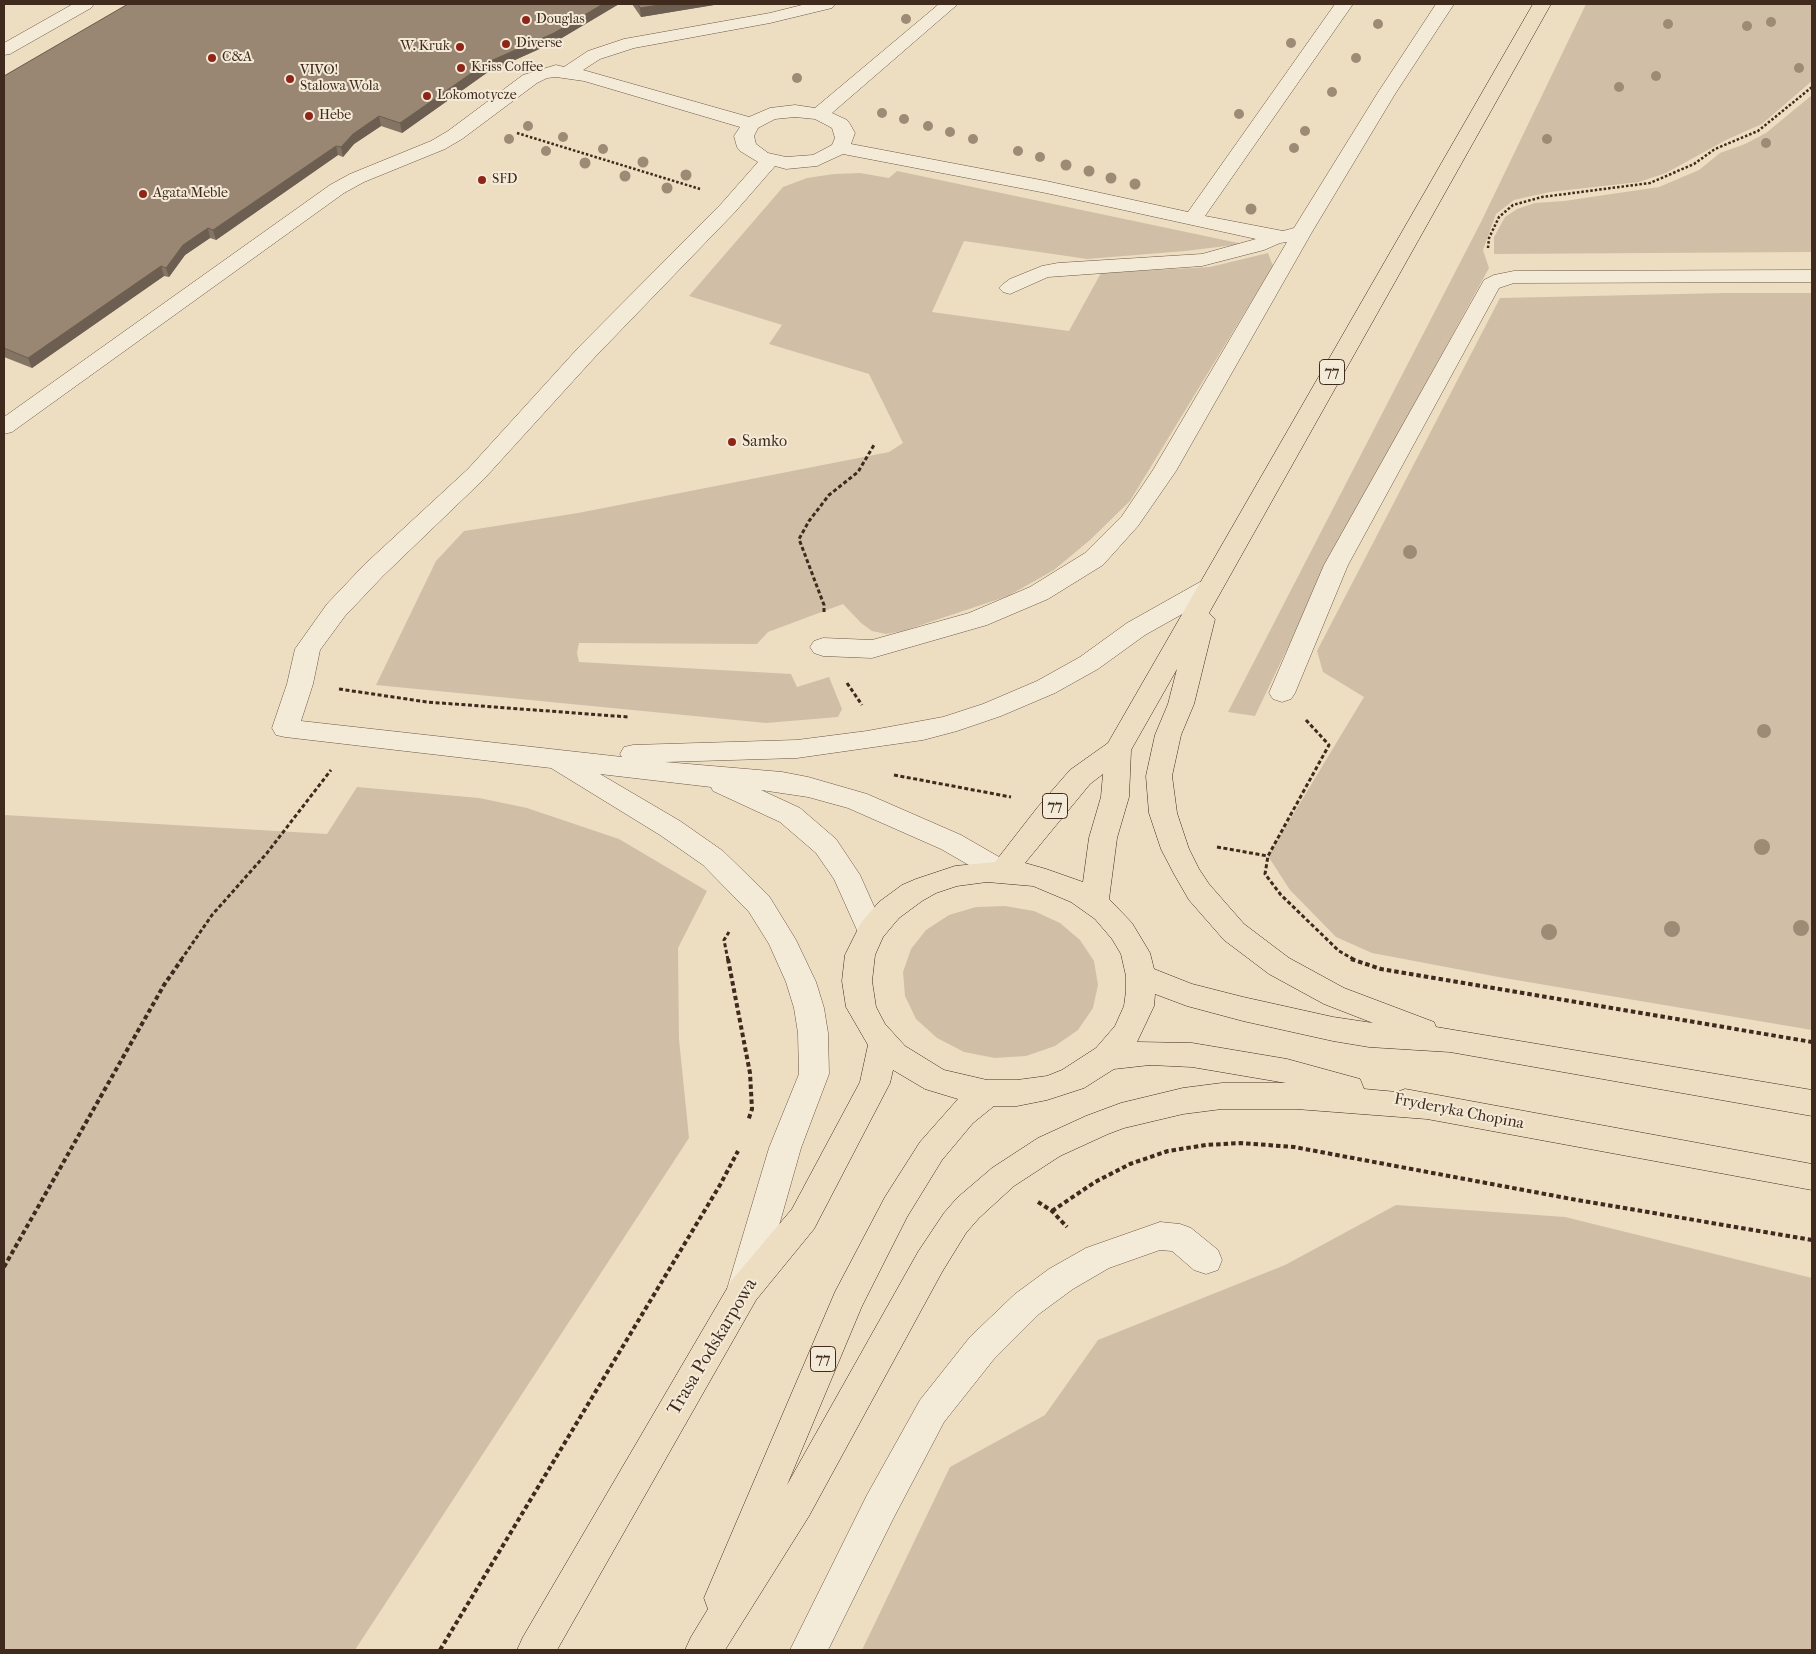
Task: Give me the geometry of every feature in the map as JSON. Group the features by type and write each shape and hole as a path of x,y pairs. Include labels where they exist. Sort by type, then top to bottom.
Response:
{"main road":[{"name":"77","path":"1003,872 1047,814 1080,777 1118,750 1542,4"},
{"path":"1209,588 1181,704 1168,735 1159,776 1163,813 1175,849 1188,874 1199,892 1234,932 1279,966 1334,996 1450,1040"},
{"name":"77","path":"1094,903 1103,838 1115,798 1118,750"},
{"path":"1003,872 1020,873 1051,881 1067,887 1094,903 1114,921 1129,941 1135,953 1140,976 1139,1006 1127,1033 1107,1057 1080,1075 1047,1088 1017,1093 970,1090 928,1077 907,1064 883,1044 867,1020 858,994 857,968 860,955 871,931 888,910 912,893 926,886 971,873 1003,872"},
{"path":"1140,976 1187,994 1243,1009 1333,1029 1369,1035 1450,1040 1812,1102"},
{"name":"Trasa Podskarpowa","path":"536,1650 744,1290 802,1219 875,1083 883,1044"},
{"name":"Fryderyka Chopina","path":"1107,1057 1150,1053 1192,1055 1286,1071 1424,1107 1812,1177"},
{"name":"77","path":"702,1650 769,1484 851,1293 896,1207 931,1151 962,1114 987,1092"},
{"path":"702,1650 796,1504 930,1262 955,1223 968,1208 1003,1177 1049,1147 1097,1125 1121,1116 1183,1102 1222,1096 1259,1095 1296,1096 1424,1107"}],"street":[{"path":"4,50 85,4"},
{"path":"568,72 594,54 630,43 770,18 826,4"},
{"path":"819,114 947,4"},
{"path":"1192,220 1344,4"},
{"path":"823,647 872,649 978,619 1039,593 1094,559 1130,521 1164,472 1302,232 1386,94 1445,4"},
{"path":"4,428 337,189 356,178 438,144 476,120 530,79 542,74 568,72 682,103 750,124"},
{"path":"808,111 819,114 834,120 843,128 845,138 840,148 830,154 810,161 786,162 770,160 753,153 744,142 746,130 750,124 770,114 808,111"},
{"path":"840,148 1046,186 1192,220 1277,237"},
{"path":"770,160 736,199 587,352 476,474 374,570 336,610 308,650 300,684 285,728 708,777 782,782 840,795 951,842 1003,872"},
{"path":"1010,288 1042,272 1058,269 1202,260 1257,246 1277,237 1302,232"},
{"path":"1282,693 1336,565 1491,284 1501,279 1812,276"},
{"path":"552,758 797,749 867,740 948,725 1019,700 1068,675 1136,629 1209,588"},
{"path":"552,758 638,808 713,858 759,904 782,940 801,982 812,1025 814,1074 785,1148 744,1290"},
{"path":"708,777 790,815 826,846 846,875 871,931"},
{"path":"809,1650 880,1507 932,1411 982,1348 1008,1322 1027,1304 1061,1278 1091,1262 1160,1236 1180,1238 1206,1260"}],"path":[{"path":"1501,279 1488,250 1489,238 1499,217 1513,205 1542,197 1650,183 1694,164 1715,149 1758,131 1812,87"},
{"path":"476,120 736,199"},
{"path":"867,740 862,705 823,647 824,605 799,539 809,521 829,495 858,472 874,445"},
{"path":"300,684 426,702 632,717"},
{"path":"1282,693 1329,745 1268,856 1265,874 1281,895 1345,955 1381,969 1812,1042"},
{"path":"4,1267 164,985 212,915 267,852 325,779 353,735"},
{"path":"746,1128 752,1109 750,1074 724,940 731,930 759,904"},
{"path":"1052,1212 1095,1182 1130,1164 1168,1151 1206,1145 1241,1143 1294,1147 1577,1200 1812,1240"},
{"path":"440,1650 714,1194 740,1147"}],"shaded area":[{"path":"1586,4 1812,4 1812,81 1762,124 1726,140 1666,173 1639,182 1550,192 1514,200 1496,214 1483,250 1489,268 1328,563 1255,716 1228,712 1481,222"},
{"path":"1812,95 1812,252 1494,254 1494,237 1505,217 1517,209 1535,203 1564,201 1659,187 1699,170 1720,153 1745,144 1766,133"},
{"path":"897,171 1243,244 1087,259 964,241 932,312 1069,331 1101,273 1210,267 1268,253 1273,266 1130,501 1090,540 1054,570 1008,596 903,631 886,634 872,631 861,623 843,604 768,632 757,644 579,643 577,653 579,662 791,674 797,687 829,677 842,709 838,717 766,723 376,685 436,561 464,531 578,513 889,452 903,443 869,374 769,344 782,325 689,296 783,187 807,178 834,174 860,173 889,178"},
{"path":"1812,293 1812,1030 1504,978 1372,953 1336,937 1290,890 1268,856 1364,697 1323,672 1317,651 1500,298"},
{"path":"357,787 479,798 527,808 619,839 707,891 678,948 679,1039 689,1138 355,1650 4,1650 4,815 327,834"},
{"path":"1005,906 1034,911 1060,923 1080,940 1094,961 1098,985 1093,1008 1078,1030 1055,1046 1026,1056 995,1058 964,1052 937,1038 916,1019 905,996 903,972 911,949 926,930 949,915 976,907"},
{"path":"1396,1205 1565,1217 1812,1278 1812,1650 862,1650 950,1467 1045,1415 1098,1340 1285,1265"}],"building":[{"path":"128,4 603,4 554,33 486,63 400,123 379,116 353,134 341,147 336,146 213,230 208,228 183,245 166,268 161,266 28,358 4,348 4,76"},
{"path":"638,4 665,4 640,8"}],"place":[{"name":"Douglas","path":"526,20"},
{"name":"Diverse","path":"506,44"},
{"name":"W. Kruk","path":"460,47"},
{"name":"C&A","path":"212,58"},
{"name":"Kriss Coffee","path":"461,68"},
{"name":"VIVO! Stalowa Wola","path":"290,79"},
{"name":"Lokomotycze","path":"427,96"},
{"name":"Hebe","path":"309,116"},
{"name":"SFD","path":"482,180"},
{"name":"Agata Meble","path":"143,194"},
{"name":"Samko","path":"732,442"}]}
